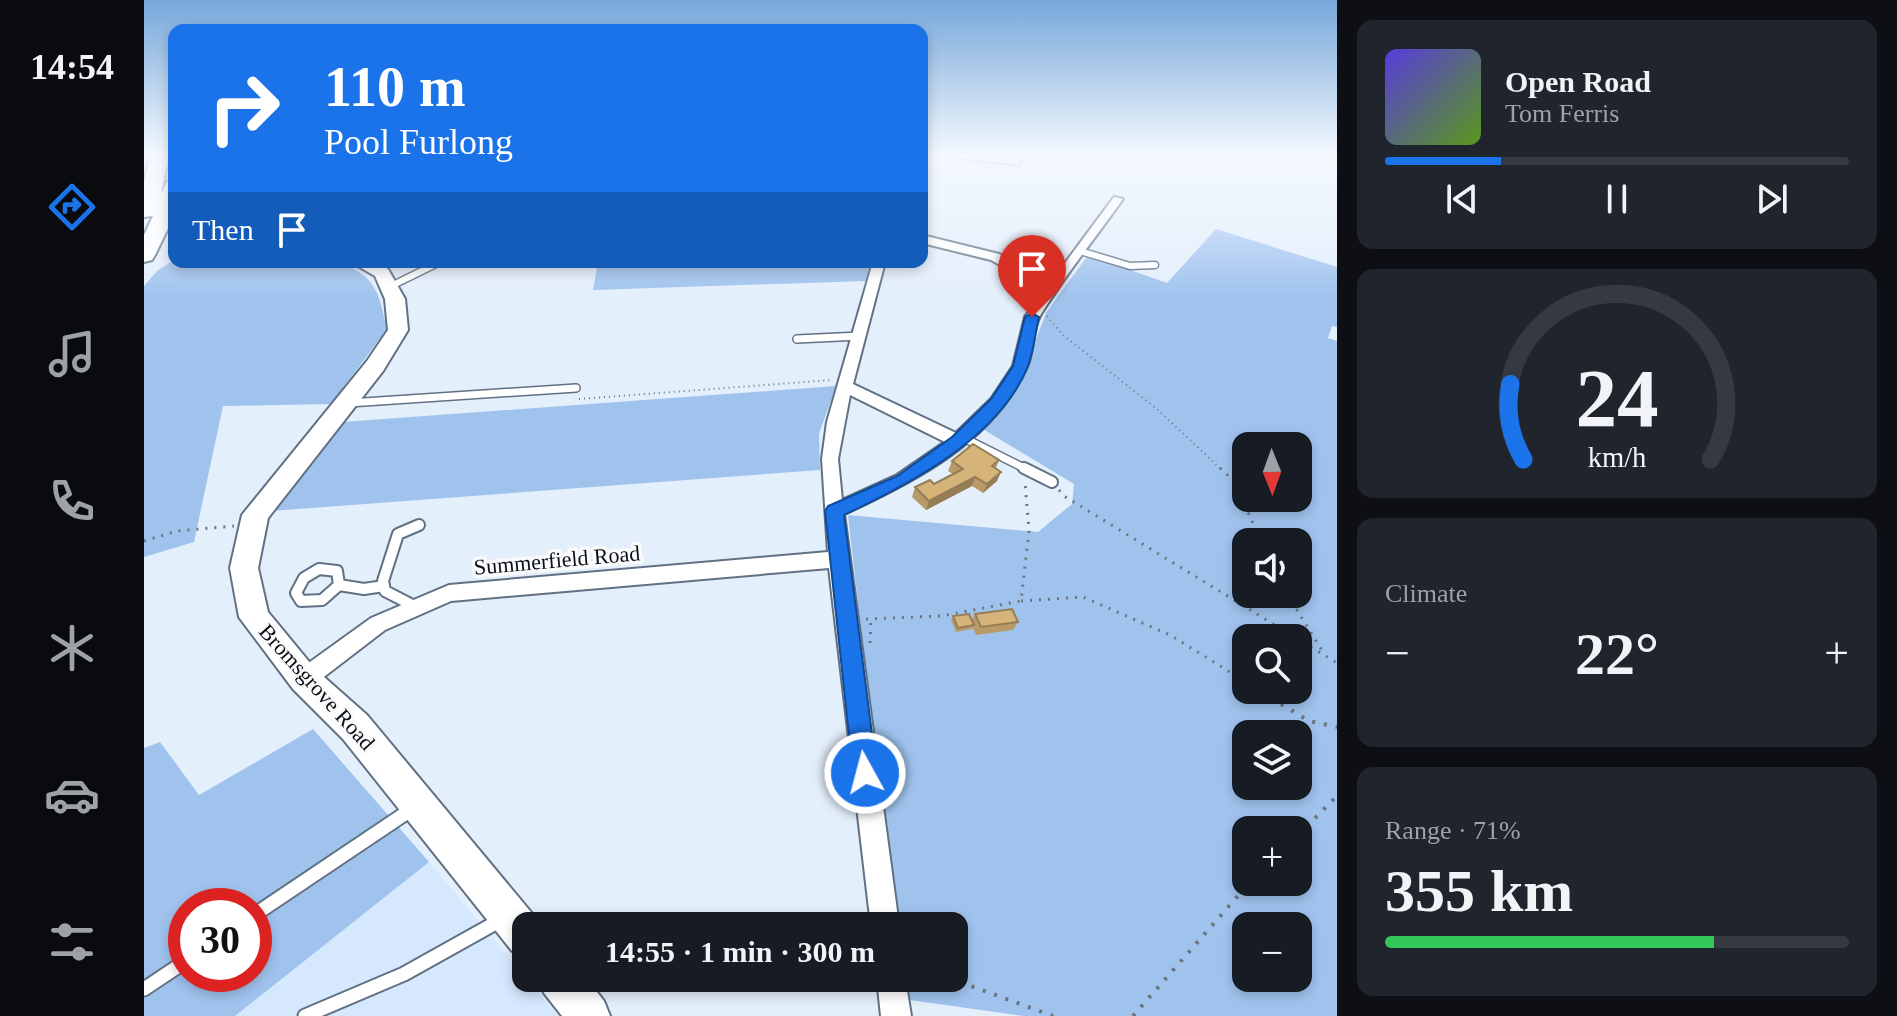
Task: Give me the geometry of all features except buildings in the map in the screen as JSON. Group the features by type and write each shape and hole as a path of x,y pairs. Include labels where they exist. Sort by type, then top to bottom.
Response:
{"highway":[{"path":"159,201 163,234"},
{"path":"144,258 163,234 168,212"}],"street":[{"path":"834,511 903,480 960,439 997,403 1020,366 1032,317 1116,201"},
{"path":"928,240 995,257 1053,289"},
{"path":"372,268 382,273 389,287"},
{"path":"877,268 835,422 830,459 838,559 883,912"},
{"name":"Bromsgrove Road","path":"389,287 395,299 398,330 375,366 255,515 244,568 254,617 304,679 355,727 512,920"},
{"path":"847,384 960,439"},
{"name":"Summerfield Road","path":"304,679 378,624 449,593 838,559"},
{"path":"570,992 589,1016"},
{"path":"893,992 896,1016"}],"lane":[{"path":"1080,251 1130,266 1155,265"},
{"path":"389,287 428,268"},
{"path":"797,339 860,336"},
{"path":"346,403 576,388"},
{"path":"960,439 1052,482"},
{"path":"416,607 385,591 383,581 398,534 419,525"},
{"path":"319,569 337,571 341,579 339,585 330,596 315,603 301,601 296,593 301,581 319,569"},
{"path":"339,585 364,589 384,586"},
{"path":"272,903 418,804"},
{"path":"305,1016 512,929"},
{"path":"144,989 168,973"}],"path":[{"path":"1036,312 1051,318 1063,335 1157,409 1235,482 1255,528"},
{"path":"578,399 847,384"},
{"path":"1021,601 1029,531 1025,483 1035,473"},
{"path":"1052,482 1064,496 1337,663"},
{"path":"144,541 177,531 225,528 253,521"},
{"path":"846,620 941,616 1021,601 1083,597 1170,635 1232,673"},
{"path":"1296,608 1325,655"},
{"path":"1281,704 1309,721 1337,727"},
{"path":"1312,821 1337,796"},
{"path":"1133,1016 1238,896"},
{"path":"968,985 1053,1016"}],"shaded area":[{"path":"1216,229 1337,267 1337,327 1332,326 1328,338 1337,341 1337,1016 1024,1016 903,999 902,992 968,992 968,912 893,912 848,515 1038,532 1072,504 1074,484 981,428 1019,384 1046,313 1088,255 1167,283"},
{"path":"168,264 168,268 352,268 374,287 387,329 331,404 223,406 194,542 144,557 144,286"},
{"path":"597,268 869,268 866,281 593,290"},
{"path":"836,386 819,434 820,470 271,511 342,422"},
{"path":"313,729 429,862 272,987 272,888 168,888 168,992 265,992 235,1016 144,1016 144,748 160,742 199,795"},
{"path":"429,862 512,961 512,992 538,992 558,1016 235,1016 265,992 272,992 272,987"}],"route":[{"path":"865,773 834,511 903,480 958,441 997,403 1020,366 1032,317"}]}
